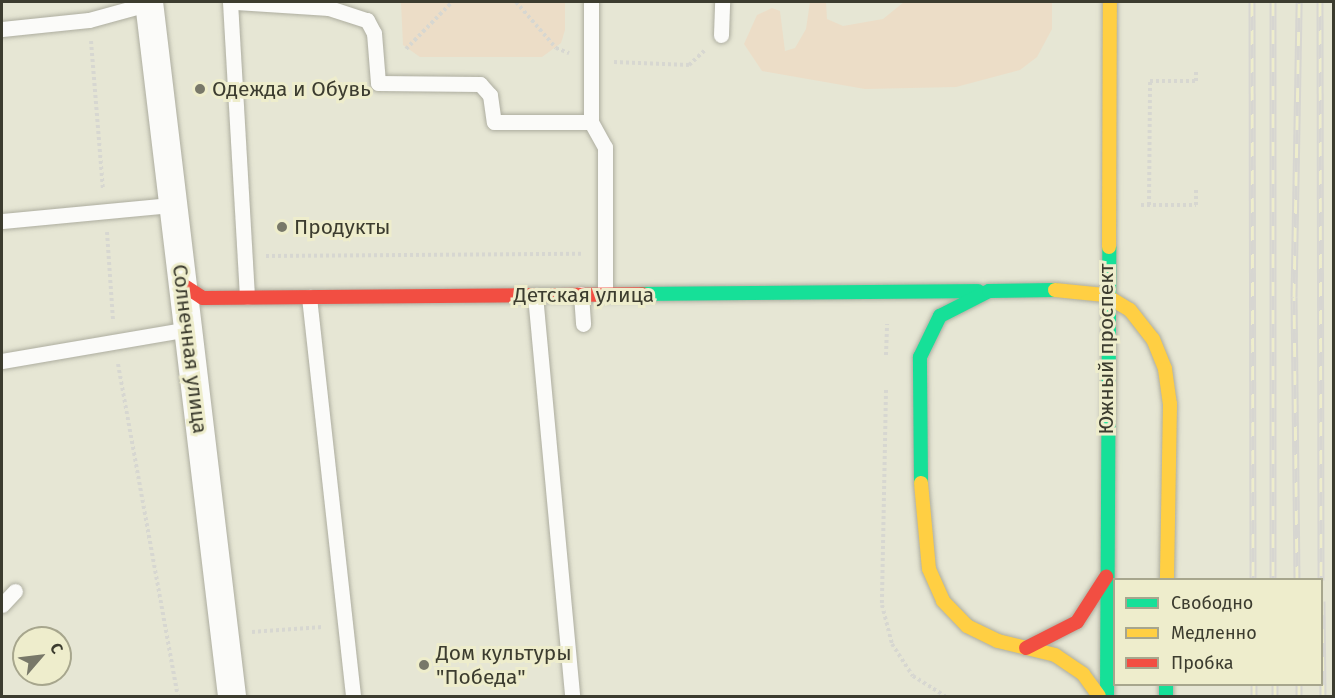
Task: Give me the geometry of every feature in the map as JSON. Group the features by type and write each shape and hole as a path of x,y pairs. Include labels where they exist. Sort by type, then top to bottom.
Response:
{"main road":[{"name":"Южный проспект","path":"1107,696 1105,295 1110,2"},
{"name":"Детская улица","path":"183,285 203,298 989,291 1105,295"},
{"path":"989,291 940,316 920,357 921,523 929,569 943,601 967,626 1026,648 1055,655 1083,674 1099,696"},
{"path":"1105,295 1130,310 1153,339 1165,369 1167,578"},
{"path":"1026,648 1077,622 1106,576"}],"street":[{"name":"Солнечная улица","path":"154,2 171,205 189,329 232,696"}],"lane":[{"path":"5,24 89,20 154,2"},
{"path":"230,2 247,297"},
{"path":"236,2 329,5 367,20 374,33 378,83 480,84 490,95 494,122 591,122"},
{"path":"591,2 591,122 605,147 605,294"},
{"path":"717,39 722,2"},
{"path":"2,221 171,205"},
{"path":"581,294 583,324"},
{"path":"535,295 572,696"},
{"path":"309,297 353,696"},
{"path":"2,361 189,329"},
{"path":"2,605 15,591"}],"path":[{"path":"406,49 452,2"},
{"path":"516,2 556,48 590,61 689,65 717,39"},
{"path":"1149,205 1150,81 1196,81 1196,70"},
{"path":"1131,205 1196,205 1196,190"},
{"path":"244,256 586,254"},
{"path":"886,362 887,293"},
{"path":"886,385 882,605 892,644 913,676 945,696"},
{"path":"245,632 344,626"}],"shaded area":[{"path":"401,2 565,2 565,30 561,43 542,57 420,57 403,45"},
{"path":"810,2 826,2 827,19 843,26 883,19 904,2 1052,2 1052,29 1037,57 1020,70 956,87 865,89 762,71 744,44 757,15 772,8 780,11 785,51 795,48 806,29"}],"railway":[{"path":"1252,2 1253,578"},
{"path":"1273,2 1273,578"},
{"path":"1297,578 1294,297 1299,2"},
{"path":"1320,2 1321,578"},
{"path":"1254,686 1254,696"},
{"path":"1275,686 1275,696"},
{"path":"1299,686 1299,696"},
{"path":"1323,686 1323,696"}],"traffic: fast":[{"path":"1107,696 1109,247"},
{"path":"921,483 920,357 940,316 989,291 1055,290"},
{"path":"643,294 978,291"},
{"path":"1166,686 1166,696"}],"traffic: slow":[{"path":"1109,247 1110,2"},
{"path":"1055,290 1105,295 1130,310 1153,339 1165,369 1170,404 1167,578"},
{"path":"921,483 929,569 943,601 967,626 998,641 1055,655 1083,674 1099,696"}],"traffic: jam":[{"path":"183,285 203,298 643,294"},
{"path":"1026,648 1077,622 1106,577"}],"place":[{"name":"Одежда и Обувь","path":"200,89"},
{"name":"Продукты","path":"282,227"},
{"name":"Дом культуры \"Победа\"","path":"424,665"}]}
